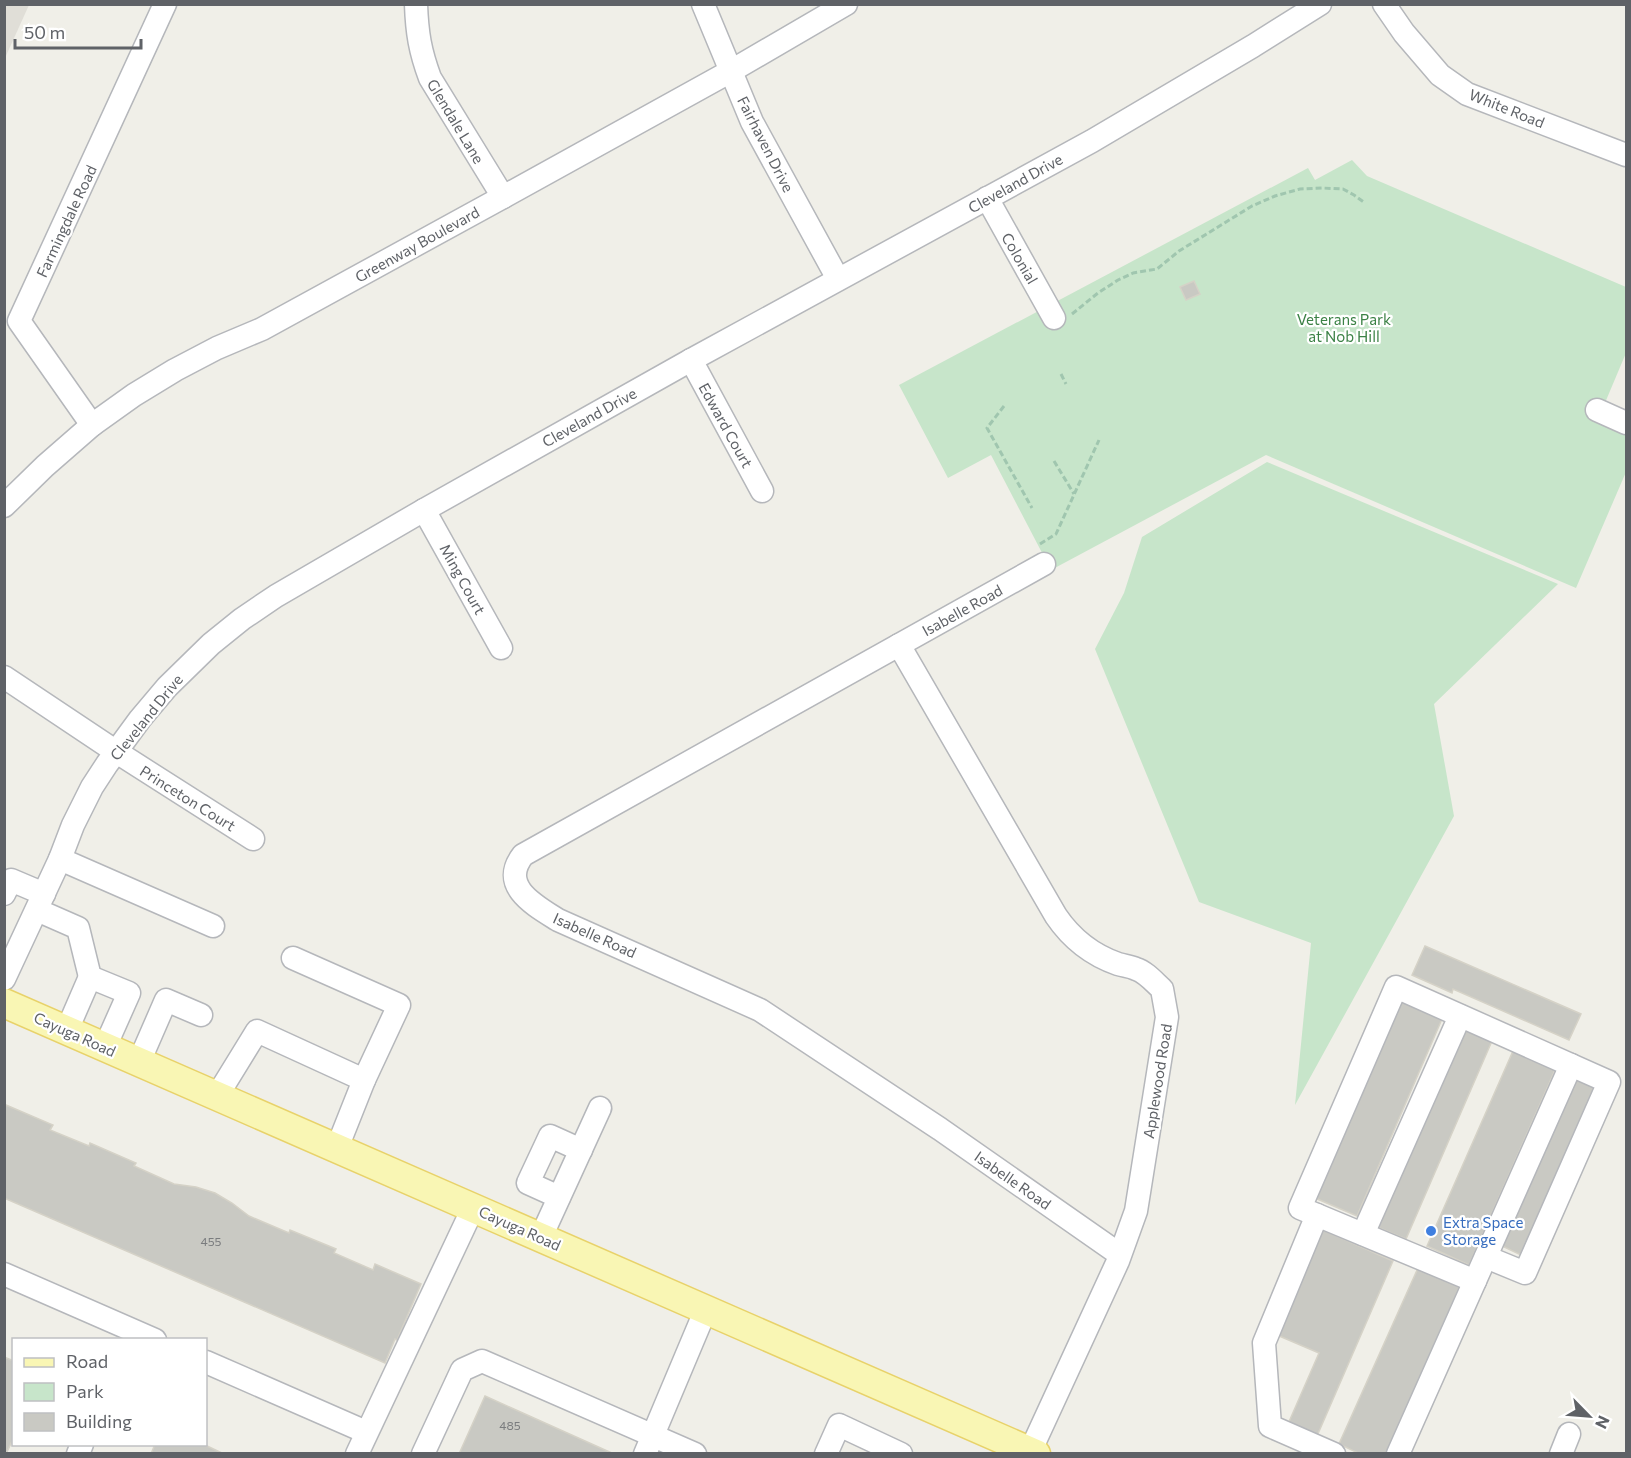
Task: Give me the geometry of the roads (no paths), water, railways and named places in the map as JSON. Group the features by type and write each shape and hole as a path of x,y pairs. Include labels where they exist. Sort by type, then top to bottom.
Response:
{"main road":[{"name":"Cayuga Road","path":"4,1003 1032,1453"}],"street":[{"name":"Farmingdale Road","path":"92,425 12,318 165,4"},
{"name":"Glendale Lane","path":"416,4 417,34 430,78 503,197"},
{"name":"Fairhaven Drive","path":"703,4 752,122 838,279"},
{"name":"Greenway Boulevard","path":"4,506 92,425 134,395 175,370 262,329 731,71 846,4"},
{"name":"Cleveland Drive","path":"4,979 60,859 73,825 92,787 115,751 167,687 211,644 242,619 276,596 424,510 691,360 1092,141 1320,4"},
{"name":"White Road","path":"1384,4 1404,33 1440,75 1467,94 1626,155"},
{"name":"Colonial","path":"987,198 1061,317"},
{"name":"Edward Court","path":"691,360 762,491"},
{"path":"1598,410 1626,423"},
{"name":"Ming Court","path":"424,510 501,648"},
{"name":"Isabelle Road","path":"1041,554 899,645 523,855 514,873 516,884 522,893 539,909 558,920 760,1010 940,1129 1119,1254"},
{"name":"Applewood Road","path":"899,645 1063,926 1076,940 1096,955 1138,969 1162,989 1167,1017 1136,1211 1118,1261 1032,1453"},
{"name":"Princeton Court","path":"4,677 253,839"},
{"path":"60,859 213,926"},
{"path":"4,894 11,880 78,928 90,977 67,1030"},
{"path":"293,958 399,1005 364,1080 337,1148"},
{"path":"90,977 129,993 105,1047"},
{"path":"1475,1281 1300,1208 1396,987 1609,1082 1525,1274 1486,1257"},
{"path":"139,1062 166,1000 201,1016"},
{"path":"1363,1234 1460,1016"},
{"path":"217,1096 257,1031 364,1080"},
{"path":"1398,1454 1571,1065"},
{"path":"542,1237 600,1108"},
{"path":"560,1197 528,1183 550,1136 581,1150"},
{"path":"357,1454 474,1208"},
{"path":"1317,1215 1264,1343 1270,1426 1334,1454"},
{"path":"4,1274 131,1335"},
{"path":"649,1444 706,1309"},
{"path":"423,1454 462,1370 482,1361 649,1444 695,1454"},
{"path":"207,1362 366,1432"},
{"path":"826,1454 839,1425 901,1454"}],"place":[{"name":"Extra Space Storage","path":"1431,1231"}],"park label":[{"name":"Veterans Park at Nob Hill","path":"1344,328"}]}
